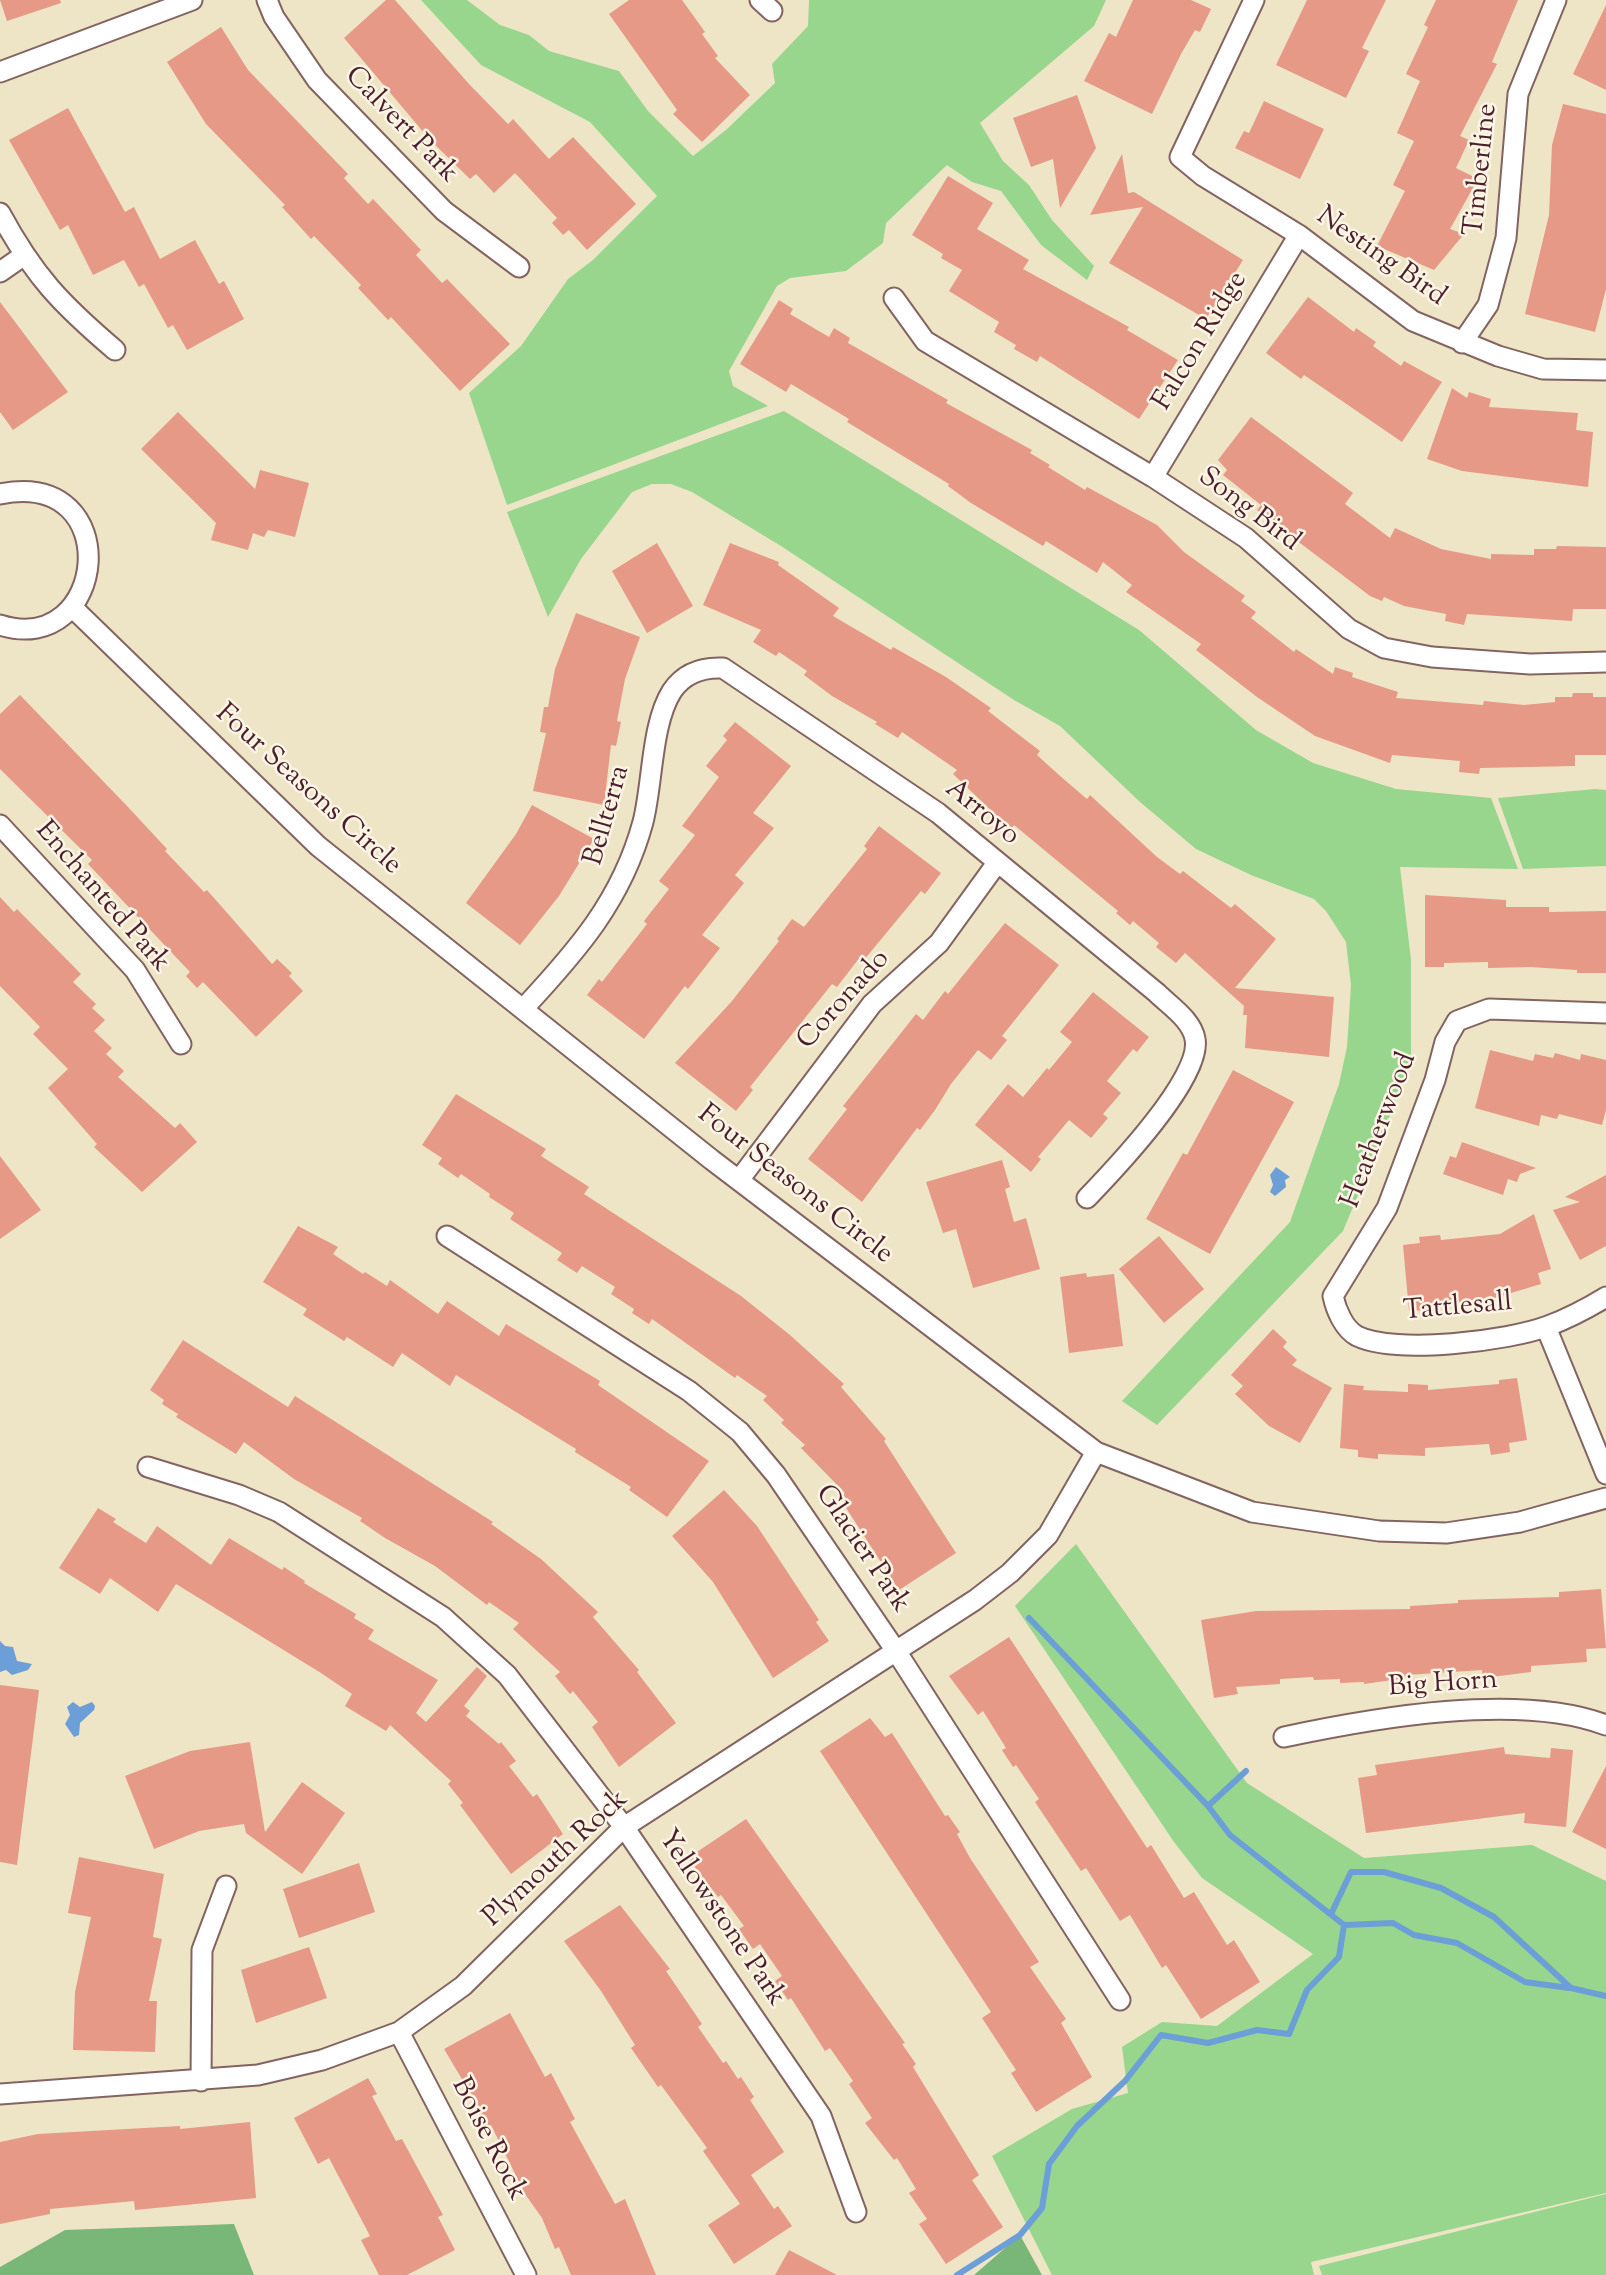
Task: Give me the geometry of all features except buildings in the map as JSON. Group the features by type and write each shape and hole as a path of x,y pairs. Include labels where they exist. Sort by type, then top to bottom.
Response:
{"street":[{"path":"0,72 192,0"},
{"name":"Calvert Park","path":"267,0 274,17 317,80 444,211 519,267"},
{"name":"Nesting Bird","path":"1254,0 1180,157 1203,176 1298,235 1413,321 1462,343 1543,369 1606,370"},
{"name":"Timberline","path":"1462,343 1488,305 1506,238 1518,94 1556,0"},
{"path":"0,213 23,256 64,307 115,350"},
{"name":"Falcon Ridge","path":"1153,477 1298,235"},
{"path":"0,272 23,256"},
{"name":"Song Bird","path":"894,298 925,341 1153,477 1246,538 1349,629 1384,648 1433,657 1530,664 1606,662"},
{"path":"0,495 18,491 41,493 62,504 78,520 88,542 90,565 85,587 72,607 54,620 33,628 0,625"},
{"name":"Four Seasons Circle","path":"72,607 318,846 739,1180 1096,1452 1252,1512 1308,1523 1379,1531 1446,1534 1520,1522 1606,1498"},
{"name":"Bellterra","path":"523,1009 569,960 605,911 626,873 643,820 661,718 672,691 686,676 704,667"},
{"name":"Arroyo","path":"704,667 723,668 938,813 1157,993 1190,1025 1196,1041 1189,1067 1170,1100 1130,1154 1087,1198"},
{"name":"Enchanted Park","path":"0,825 135,970 181,1044"},
{"name":"Coronado","path":"739,1180 784,1123 817,1073 863,1013 939,943 997,863"},
{"name":"Heatherwood","path":"1333,1296 1387,1208 1435,1080 1445,1042 1457,1021 1489,1009 1606,1013"},
{"name":"Glacier Park","path":"447,1236 689,1391 740,1432 776,1475 896,1651 1120,2000"},
{"name":"Tattlesall","path":"1333,1296 1337,1313 1355,1335 1380,1343 1478,1341 1546,1327 1606,1297"},
{"path":"1546,1327 1606,1474"},
{"name":"Plymouth Rock","path":"0,2094 258,2075 322,2060 399,2032 463,1986 567,1880 624,1828 975,1600 1010,1573 1048,1535 1096,1452"},
{"name":"Yellowstone Park","path":"148,1467 239,1495 279,1511 443,1617 507,1675 624,1828 821,2116 856,2212"},
{"name":"Big Horn","path":"1284,1737 1362,1720 1514,1709 1555,1713 1606,1725"},
{"path":"201,2081 202,1950 226,1886"},
{"name":"Boise Rock","path":"399,2032 526,2275"}],"green space":[{"path":"421,0 467,0 500,25 529,35 549,51 619,71 648,111 693,156 726,130 775,83 772,64 808,26 809,0 1106,0 1094,26 980,123 1003,161 1029,185 1052,220 1094,266 1087,280 1041,245 1001,191 972,182 947,165 886,223 883,243 846,271 790,278 777,286 729,371 733,386 768,406 507,505 469,393 521,346 568,279 593,260 657,196 590,122 481,65"},
{"path":"784,411 1139,630 1256,730 1313,763 1396,789 1491,798 1518,869 1400,867 1411,960 1411,1058 1343,1231 1157,1425 1122,1401 1290,1222 1339,1084 1347,1047 1351,985 1346,942 1326,911 1314,899 1251,875 1196,849 1140,802 1060,726 1014,700 781,546 692,492 671,484 652,484 632,492 581,559 548,617 507,512"},
{"path":"1606,790 1606,866 1523,869 1498,798"},
{"path":"1076,1544 1247,1783 1364,1858 1532,1845 1606,1881 1606,2193 1311,2262 1314,2275 1052,2275 992,2156 1072,2109 1128,2093 1122,2047 1162,2022 1217,2026 1313,1954 1202,1878 1174,1842 1015,1606"},
{"path":"1606,2194 1606,2275 1322,2275 1319,2266"},
{"path":"234,2224 254,2275 0,2275 0,2267 65,2230"},
{"path":"1020,2235 1042,2275 974,2275"}],"water":[{"path":"1276,1167 1290,1177 1285,1180 1286,1187 1275,1196 1270,1192 1273,1185 1270,1175"},
{"path":"0,1641 5,1646 13,1647 17,1661 32,1664 28,1670 12,1675 6,1670 0,1672"},
{"path":"73,1702 80,1707 92,1702 95,1706 80,1723 79,1735 74,1737 65,1724 70,1715 67,1707"}],"waterway":[{"path":"1029,1618 1208,1806"},
{"path":"957,2275 1020,2235 1042,2208 1049,2164 1077,2126 1125,2081 1161,2035 1208,2043 1257,2030 1289,2034 1307,1990 1339,1957 1344,1925 1230,1835 1208,1806 1246,1771"},
{"path":"1331,1914 1351,1872 1384,1872 1441,1888 1494,1917 1571,1988 1606,1996"},
{"path":"1344,1925 1393,1923 1414,1935 1457,1943 1525,1982 1569,1988"}]}
